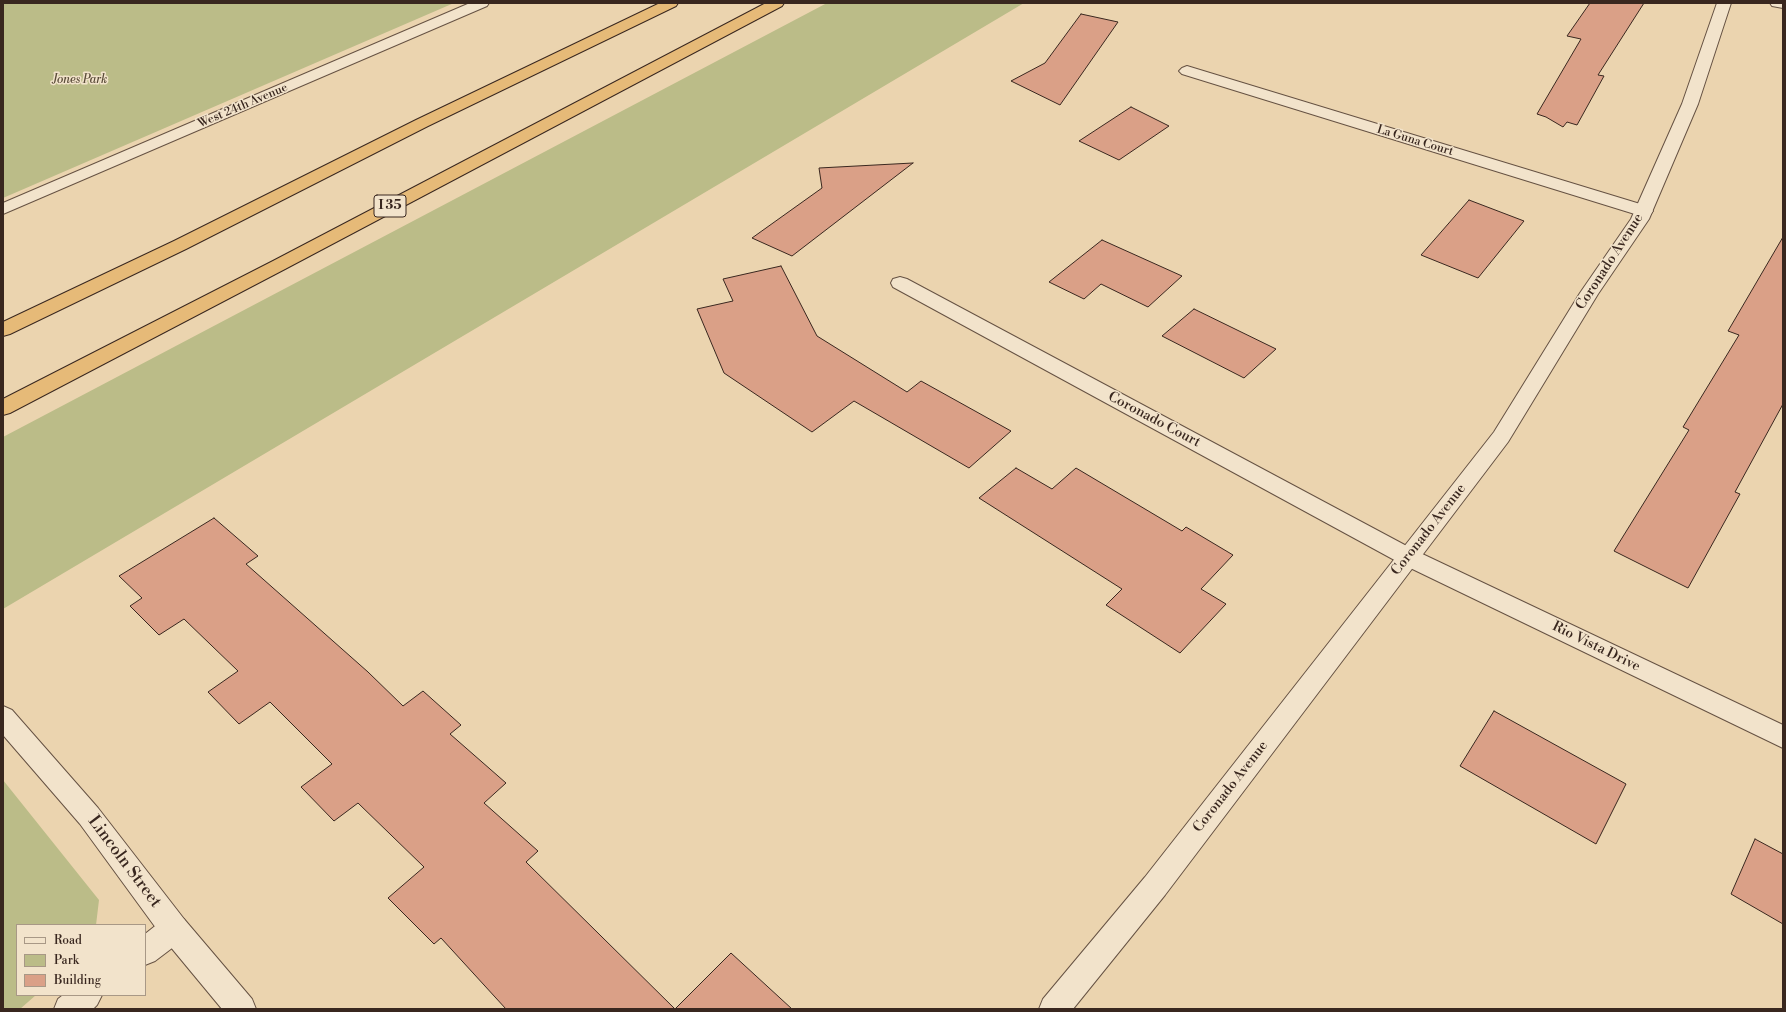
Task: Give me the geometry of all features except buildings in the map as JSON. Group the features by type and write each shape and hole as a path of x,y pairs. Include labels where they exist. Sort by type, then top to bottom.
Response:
{"highway":[{"path":"3,330 180,245 422,123 671,3"},
{"name":"I 35","path":"3,408 279,265 777,3"}],"street":[{"name":"West 24th Avenue","path":"3,209 482,3"},
{"name":"Coronado Avenue","path":"1054,1009 1155,886 1501,436 1589,293 1640,219 1690,104 1724,3"},
{"path":"1776,3 1783,4"},
{"name":"La Guna Court","path":"1186,71 1644,211"},
{"name":"Coronado Court","path":"900,283 1408,557"},
{"name":"Rio Vista Drive","path":"1408,557 1783,737"},
{"name":"Lincoln Street","path":"3,717 89,816 174,929 241,1009"},
{"path":"146,950 174,929"},
{"path":"69,1009 86,996"}],"green space":[{"name":"Jones Park","path":"3,3 454,3 3,198"},
{"path":"827,3 1024,3 3,609 3,437"},
{"path":"3,780 99,900 96,924 16,924 16,996 35,996 20,1009 3,1009"}]}
